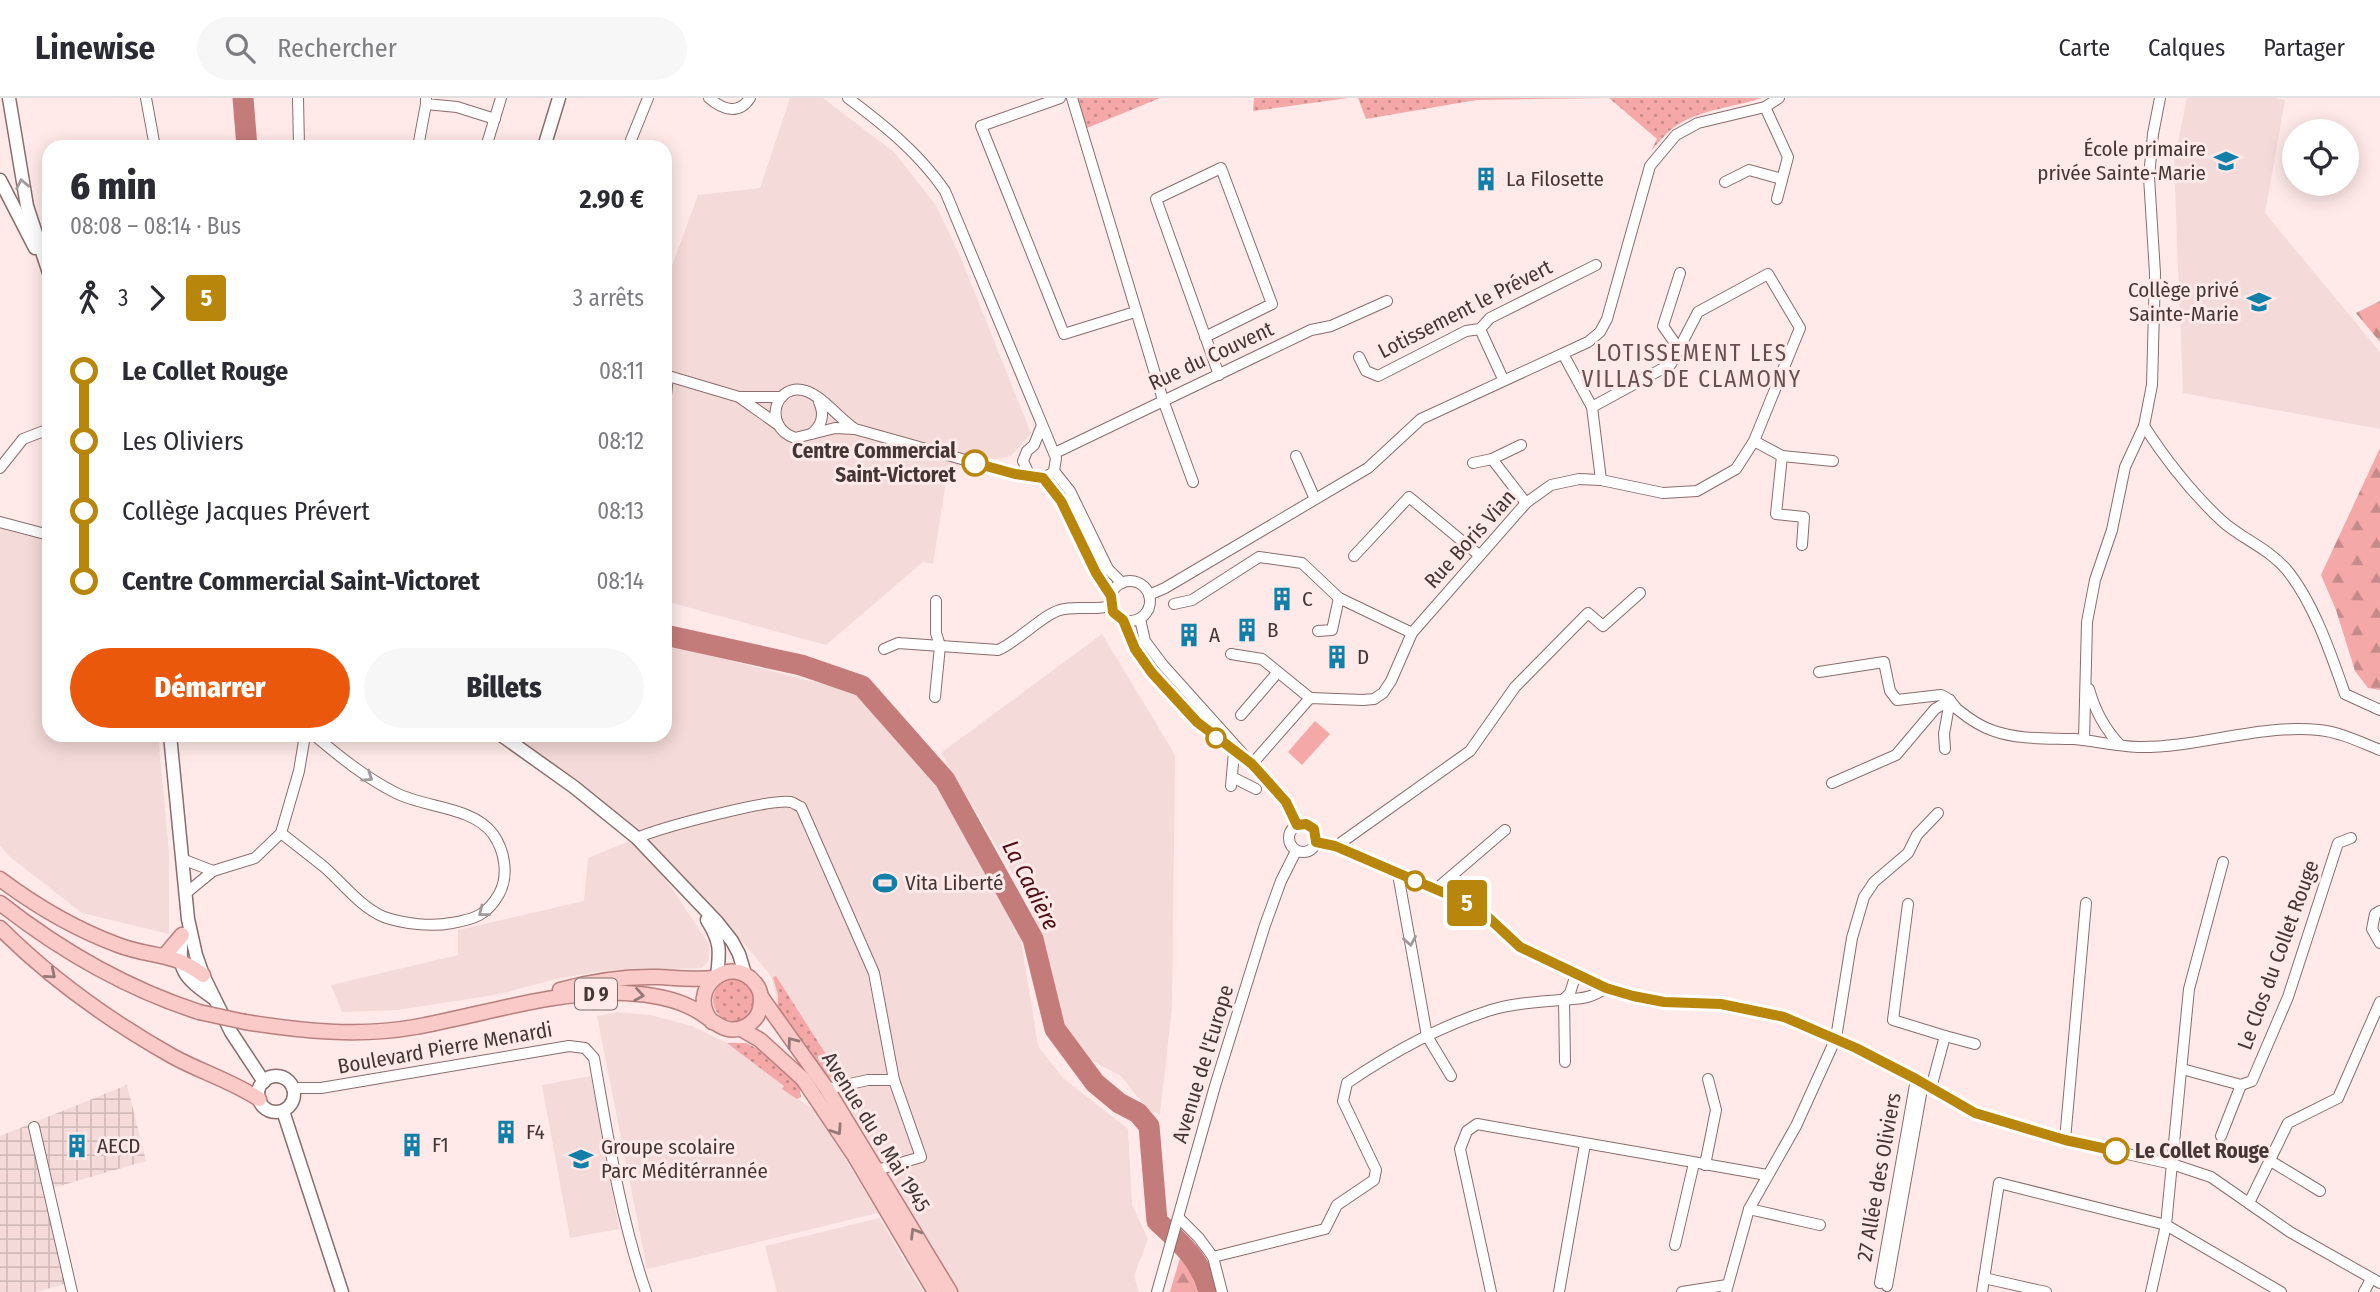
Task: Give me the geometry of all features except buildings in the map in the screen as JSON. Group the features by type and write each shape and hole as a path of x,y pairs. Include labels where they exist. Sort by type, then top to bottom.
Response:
{"main road":[{"path":"9,98 5,113 27,206 42,252"},
{"path":"546,140 559,98"},
{"path":"0,180 42,261"},
{"path":"171,742 188,919 203,975 231,1032 264,1082"},
{"path":"511,742 574,787 637,838 717,922 740,954 745,974"},
{"path":"670,873 715,932 721,950 716,977"},
{"path":"0,879 59,918 103,939 141,952 172,957 203,975"},
{"name":"D 9","path":"0,903 47,939 135,988 199,1012 245,1022 312,1030 376,1031 412,1028 595,982 657,977 695,980 716,977"},
{"path":"172,957 188,919"},
{"path":"0,928 68,988 117,1023 175,1057 242,1088 259,1099 268,1110 283,1111 291,1104 293,1088 286,1079 268,1078 259,1092 259,1099"},
{"path":"172,957 189,981 214,999"},
{"path":"727,972 745,974 754,981 762,999 760,1011 753,1022 741,1029 723,1028 712,1022 704,1008 705,990 716,977 727,972"},
{"name":"D 9","path":"474,1014 570,996 626,993 684,1004 712,1022"},
{"name":"Avenue du 8 Mai 1945","path":"762,999 827,1088 950,1292"},
{"name":"Avenue du 8 Mai 1945","path":"741,1029 760,1040 811,1090 854,1155 935,1292"},
{"path":"283,1111 342,1292"}],"street":[{"path":"146,98 154,140"},
{"path":"298,98 299,140"},
{"path":"488,140 501,98"},
{"path":"631,140 648,98"},
{"path":"709,98 736,111 744,107 750,98"},
{"path":"848,98 911,148 945,191 966,236 1057,462 1054,471 1043,478"},
{"path":"1060,98 981,126 1064,334 1135,312"},
{"path":"1072,98 1135,312 1193,482"},
{"path":"1149,595 1368,468 1421,419 1588,342 1600,332 1607,319 1650,166 1676,135 1699,123 1765,107 1779,98"},
{"path":"2084,740 2087,622 2095,580 2112,530 2125,467 2144,426 2152,385 2155,298 2148,177 2160,98"},
{"path":"419,140 426,101 495,118"},
{"path":"1765,107 1788,157 1777,199"},
{"path":"1205,337 1272,304 1221,168 1156,199 1205,337 1219,374"},
{"path":"1726,182 1749,170 1782,179"},
{"name":"Lotissement le Prévert","path":"1359,357 1366,371 1378,376 1466,331 1480,329 1490,318 1596,265"},
{"path":"1592,407 1671,364 1679,349 1663,326 1679,273"},
{"name":"Rue Boris Vian","path":"1310,698 1363,700 1374,699 1383,693 1412,633 1526,503 1551,485 1579,479 1601,480 1663,493 1697,491 1736,469 1754,441 1800,328 1768,274 1698,312 1679,349"},
{"name":"Rue du Couvent","path":"1053,451 1311,330 1331,326 1387,301"},
{"path":"1480,329 1503,379"},
{"path":"1563,354 1592,407 1601,480"},
{"path":"672,378 739,397 782,397"},
{"path":"777,424 775,410 782,397 788,392 802,390 813,395 855,429"},
{"path":"739,397 795,438 835,428 855,429 1015,474 1043,478 1061,501 1113,612 1123,620 1135,649 1152,673 1197,722 1252,764"},
{"path":"810,435 822,419 818,400"},
{"path":"1034,446 1042,425"},
{"path":"2144,426 2158,448 2223,522 2267,551 2285,568 2305,596 2345,694 2380,710"},
{"path":"0,468 23,439 42,432"},
{"path":"1754,441 1782,456 1833,461"},
{"path":"997,469 1023,460 1027,451 1034,446 1044,445 1053,451"},
{"path":"1473,463 1492,459 1521,445"},
{"path":"1296,456 1315,499"},
{"path":"1782,456 1776,514 1804,517 1801,545"},
{"path":"1492,459 1526,503"},
{"path":"1023,460 1029,474"},
{"path":"1054,471 1070,491 1108,569 1122,583"},
{"path":"1354,556 1409,497 1479,555"},
{"path":"0,522 42,533"},
{"path":"1174,604 1192,600 1259,557 1302,563 1339,598 1412,633"},
{"path":"884,649 898,643 998,650 1010,645 1057,610 1081,607 1097,610 1110,601 1116,587 1122,583 1128,581 1141,584 1149,595 1149,608 1140,619 1123,620"},
{"path":"1335,846 1470,751 1516,687 1588,613 1603,626 1640,593"},
{"path":"1318,631 1332,630 1339,598"},
{"path":"935,697 940,646 936,633 936,601"},
{"path":"1140,619 1145,641 1163,665 1286,802 1297,825"},
{"path":"1231,654 1262,659 1310,698 1252,764"},
{"path":"1819,672 1884,662 1890,691 1897,700 1941,695 1972,719 1994,731 2032,738 2084,740 2120,746 2165,745 2234,734 2289,729 2320,730 2342,735 2380,750"},
{"path":"1241,715 1278,672"},
{"path":"2087,680 2098,717 2120,746"},
{"path":"1945,749 1944,734 1950,700"},
{"path":"1832,783 1896,755 1935,709 1950,700"},
{"path":"185,894 213,872 256,858 281,833 299,771 304,742"},
{"path":"281,833 324,867 350,893 383,916 419,924 443,925 474,919 491,907 505,884 504,856 492,833 472,818 400,795 369,778 323,742"},
{"path":"1234,751 1231,781 1256,792 1265,778"},
{"path":"637,838 656,830 769,804 792,802 801,807 874,973 894,1080 921,1157 877,1170"},
{"path":"1682,1292 1727,1288 1749,1209 1796,1125 1836,1038 1852,938 1864,897 1874,882 1908,853 1917,835 1938,813"},
{"path":"1306,824 1314,829 1316,842 1308,851 1296,850 1288,839 1290,831 1297,825 1306,824"},
{"path":"1435,890 1505,830"},
{"name":"Le Clos du Collet Rouge","path":"2221,1136 2241,1085 2252,1081 2288,997 2338,843 2351,838"},
{"path":"1316,842 1335,846 1477,907 1520,947 1606,988 1664,1002 1721,1004 1772,1015 1836,1038 1975,1113 2065,1140 2172,1164 2211,1177 2290,1232 2376,1281 2364,1292"},
{"name":"Avenue de l'Europe","path":"1157,1292 1215,1086 1265,925 1280,881 1296,850"},
{"path":"182,859 213,872"},
{"path":"2151,1292 2166,1225 2189,989 2223,862"},
{"path":"1398,874 1427,1036 1451,1076"},
{"path":"2065,1140 2086,903"},
{"path":"1908,904 1893,1020 1975,1044"},
{"path":"2380,911 2375,914 2372,929 2380,943"},
{"path":"1563,999 1570,993 1576,974"},
{"path":"1213,1258 1325,1229 1337,1205 1374,1180 1376,1170 1342,1101 1347,1083 1427,1036 1493,1009 1563,999 1576,1000 1592,997 1606,988"},
{"path":"1563,999 1565,1062"},
{"path":"2249,1203 2288,1123 2338,1098 2380,1002"},
{"path":"1883,1284 1923,1083 1945,1036"},
{"name":"Boulevard Pierre Menardi","path":"293,1088 321,1088 569,1046 585,1048 594,1058 612,1158 646,1292"},
{"path":"2182,1069 2241,1085"},
{"path":"1705,1165 1716,1110 1708,1079"},
{"path":"827,1088 867,1080 894,1080"},
{"path":"1491,1292 1460,1149 1467,1131 1477,1124 1767,1175"},
{"path":"34,1128 72,1292"},
{"path":"1559,1292 1585,1144"},
{"path":"2269,1160 2320,1191"},
{"path":"1675,1245 1694,1163"},
{"path":"1982,1292 1999,1183 2166,1225 2281,1292"},
{"path":"1749,1209 1820,1225"},
{"path":"1178,1222 1199,1238 1213,1258 1222,1292"},
{"path":"1984,1278 2046,1292"}],"shaded area":[{"path":"790,98 823,98 895,153 937,207 963,263 1031,433 1011,456 948,468 933,564 923,562 826,645 672,603 672,266 698,195 760,188"},
{"name":"Collège privé Sainte-Marie","path":"2187,98 2285,100 2265,213 2380,352 2380,429 2183,393 2174,161"},
{"path":"0,522 42,533 42,742 159,742 169,852 169,934 82,913 10,857 0,845"},
{"path":"1102,634 1175,755 1172,1008 1160,1114 1149,1111 1121,1076 1089,1059 1070,1041 1028,899 941,753"},
{"path":"672,648 858,693 942,784 1017,916 1038,1046 1063,1078 1128,1129 1132,1205 1148,1239 1134,1276 1139,1292 957,1292 777,1012 771,976 748,948 642,844 709,944 709,960 702,968 602,971 556,979 500,994 398,1010 342,1012 331,985 458,955 458,930 584,901 588,858 637,838 510,742 672,742"},
{"path":"617,1012 650,1015 692,1026 727,1043 785,1086 783,1089 817,1112 878,1213 647,1269 597,1016"},
{"name":"Groupe scolaire Parc Méditérrannée","path":"591,1076 619,1229 570,1238 542,1085"},
{"path":"127,1085 146,1161 42,1191 67,1283 37,1292 0,1292 0,1136"},
{"path":"879,1218 923,1292 777,1292 765,1246"}],"green space":[{"path":"1077,98 1160,98 1087,128"},
{"path":"1254,98 1348,98 1253,111"},
{"path":"1358,98 1609,98 1476,100 1366,119"},
{"path":"1609,98 1762,98 1688,119 1671,129 1651,151 1657,139"},
{"path":"2380,301 2380,342 2356,313"},
{"path":"2380,448 2380,690 2368,688 2355,671 2336,610 2321,575"},
{"path":"1315,721 1330,734 1302,765 1288,752"},
{"path":"776,976 834,1067 833,1078 827,1077 778,1012 778,995 773,977"},
{"path":"734,979 749,985 755,1000 749,1015 734,1021 719,1015 713,1000 719,985"},
{"path":"727,1043 746,1043 760,1050 799,1084 801,1097 797,1099 782,1089 784,1086"},
{"path":"1182,1251 1198,1292 1170,1292"}],"waterway":[{"name":"La Cadière","path":"243,98 246,140"},
{"name":"La Cadière","path":"672,637 801,665 862,686 945,780 1033,939 1055,1029 1095,1083 1119,1103 1138,1113 1149,1126 1157,1221 1182,1244 1195,1261 1209,1292"}],"bus line":[{"name":"5","path":"975,463 1015,474 1043,478 1061,501 1096,573 1111,596 1110,606 1113,612 1123,620 1135,649 1152,673 1197,722 1252,764 1286,802 1297,825 1306,824 1314,829 1316,842 1335,846 1477,907 1520,947 1606,988 1664,1002 1721,1004 1784,1017 1856,1048 1975,1113 2065,1140 2116,1151"}],"place":[{"name":"École primaire privée Sainte-Marie","path":"2226,161"},
{"name":"La Filosette","path":"1486,179"},
{"name":"Collège privé Sainte-Marie","path":"2259,302"},
{"name":"Centre Commercial Saint-Victoret","path":"975,463"},
{"name":"C","path":"1282,599"},
{"name":"B","path":"1247,630"},
{"name":"A","path":"1189,635"},
{"name":"D","path":"1337,657"},
{"name":"Vita Liberté","path":"885,883"},
{"name":"F4","path":"506,1132"},
{"name":"F1","path":"412,1145"},
{"name":"AECD","path":"77,1146"},
{"name":"Le Collet Rouge","path":"2116,1151"},
{"name":"Groupe scolaire Parc Méditérrannée","path":"581,1159"}],"district":[{"name":"LOTISSEMENT LES VILLAS DE CLAMONY","path":"1692,366"}]}
